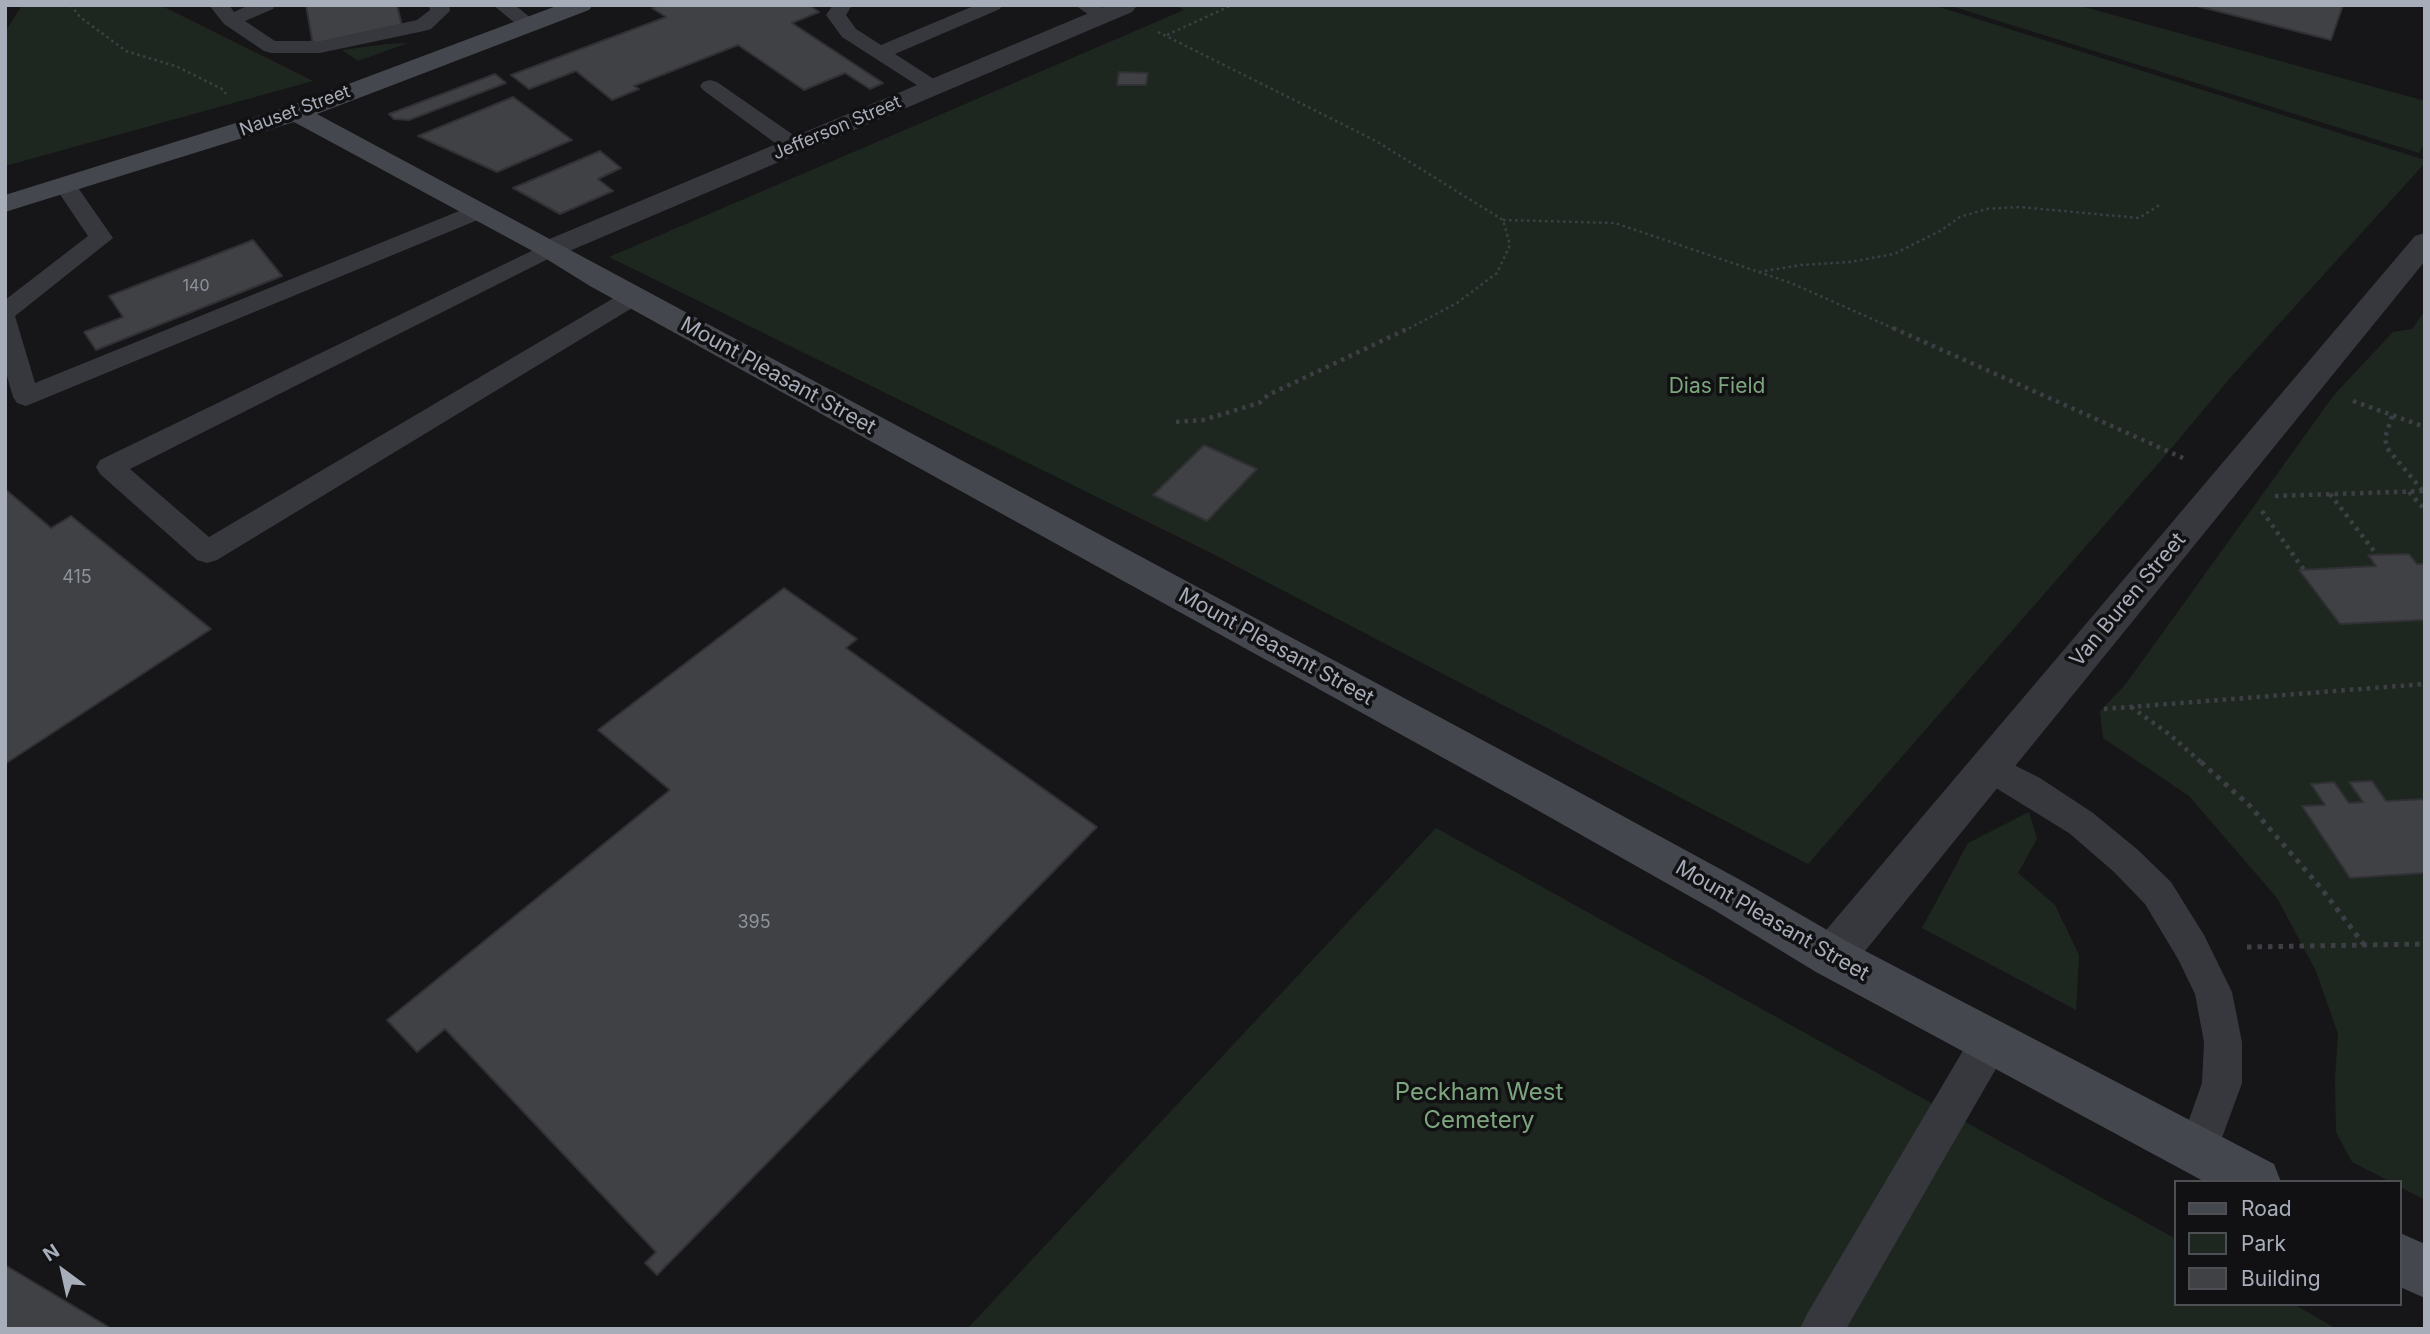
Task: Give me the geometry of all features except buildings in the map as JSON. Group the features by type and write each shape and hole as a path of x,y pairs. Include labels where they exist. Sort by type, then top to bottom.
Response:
{"main road":[{"name":"Nauset Street","path":"5,204 296,113 581,5"},
{"name":"Mount Pleasant Street","path":"296,113 550,249 633,297 1549,796 1832,957 2252,1180"},
{"path":"2402,1260 2425,1272"}],"street":[{"name":"Jefferson Street","path":"550,249 933,87 1104,9"},
{"name":"Van Buren Street","path":"1832,957 2034,714 2231,491 2306,384 2425,242"}],"lane":[{"path":"225,13 266,5"},
{"path":"225,13 271,47 320,47 424,25 440,11 439,5"},
{"path":"502,5 527,24"},
{"path":"843,5 836,15 849,33 933,87"},
{"path":"878,53 993,5"},
{"path":"710,86 793,146"},
{"path":"5,312 101,238 66,187"},
{"path":"5,320 26,397 477,212"},
{"path":"550,249 110,467 207,552 633,297"},
{"path":"1990,767 2081,823 2126,861 2158,892 2191,947 2213,992 2223,1042 2222,1083 2198,1150"},
{"path":"1822,1329 1991,1040"}],"path":[{"path":"71,5 80,17 126,51 178,67 222,89 251,128"},
{"path":"1166,35 1232,5"},
{"path":"1155,31 1376,141 1503,220 1615,223 1791,284 2037,392 2231,491 2304,570"},
{"path":"1758,272 1801,265 1850,262 1894,254 1940,232 1960,217 1986,209 2020,207 2138,218 2161,204"},
{"path":"1176,422 1203,420 1259,403 1268,395 1382,343 1458,303 1497,273 1510,245 1503,220"},
{"path":"2306,384 2425,427"},
{"path":"2392,416 2385,438 2387,447 2424,491"},
{"path":"2231,491 2330,494 2424,491"},
{"path":"2409,491 2425,510"},
{"path":"2330,494 2376,555"},
{"path":"2034,714 2425,684"},
{"path":"2130,707 2169,734 2250,806 2321,888 2365,946"},
{"path":"2191,947 2425,944"}],"green space":[{"path":"22,5 160,5 313,81 5,166 5,32"},
{"name":"Dias Field","path":"1176,5 1933,5 2425,160 2425,163 2230,378 1808,864 1211,553 609,257 1184,10"},
{"path":"1948,5 2077,5 2425,101 2425,143 2419,153"},
{"path":"408,43 358,61 342,50 387,44"},
{"path":"2425,311 2425,1200 2402,1188 2402,1180 2387,1180 2352,1162 2336,1132 2338,1034 2316,971 2277,898 2189,796 2103,738 2100,711 2125,685 2334,395 2393,332 2412,329"},
{"path":"2029,812 2037,839 2018,873 2055,905 2079,955 2076,1010 1922,928 1968,843"},
{"name":"Peckham West Cemetery","path":"1436,828 2174,1238 2174,1306 2297,1306 2337,1329 967,1329"}]}
